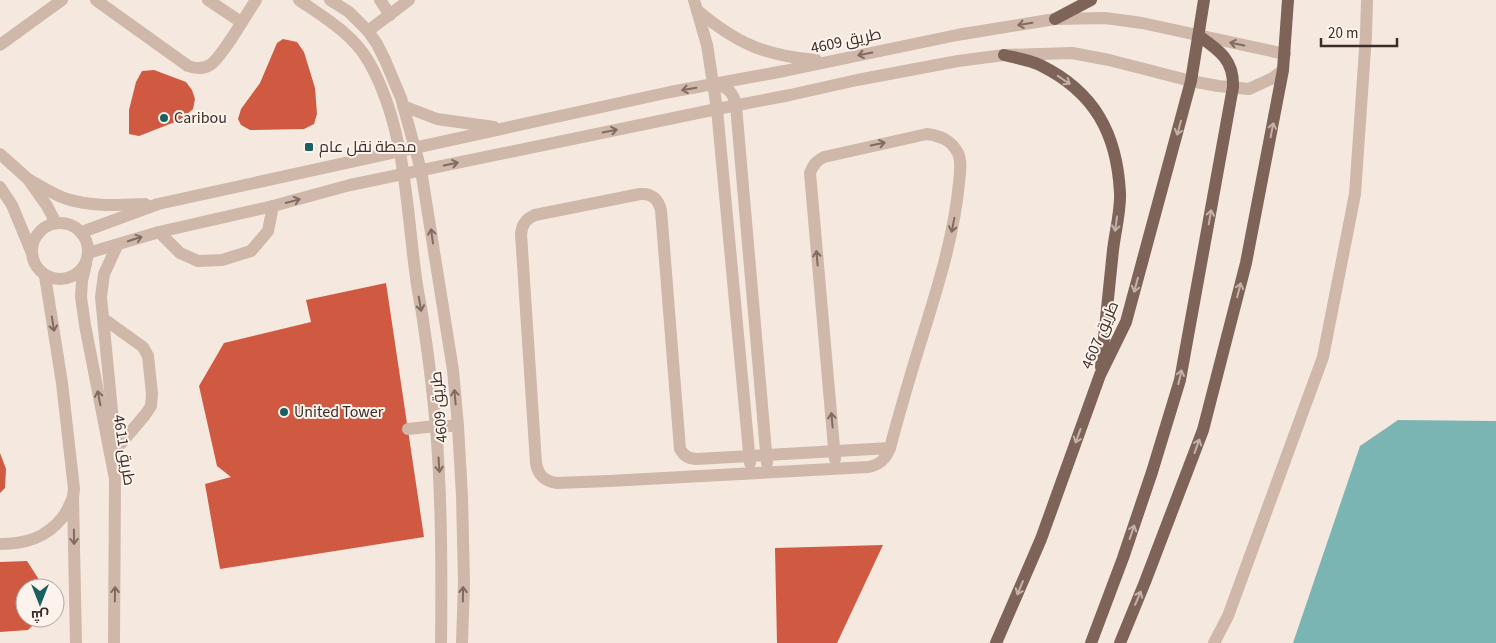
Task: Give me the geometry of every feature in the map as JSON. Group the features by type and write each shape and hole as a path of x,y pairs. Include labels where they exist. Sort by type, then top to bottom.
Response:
{"main road":[{"path":"1055,19 1091,0"},
{"name":"طريق 4607","path":"996,643 1041,539 1100,375 1126,322 1191,81 1204,0"},
{"path":"1120,643 1203,430 1246,263 1283,70 1288,0"},
{"path":"1091,643 1123,558 1180,380 1197,290 1234,79 1227,59 1220,51 1199,36"},
{"path":"1004,55 1039,65 1065,80 1083,94 1106,127 1114,149 1120,195 1100,375"}],"street":[{"path":"0,45 60,0"},
{"path":"96,0 188,66 194,68 202,68 214,63 256,0"},
{"path":"208,0 242,22"},
{"name":"طريق 4609","path":"299,0 347,35 368,60 388,104 399,151 404,174 436,426 441,496 441,643"},
{"name":"طريق 4609","path":"330,0 349,12 368,31 385,60 403,106 421,170 452,370 458,426 464,583 462,643"},
{"path":"380,0 390,15"},
{"path":"368,31 409,0"},
{"path":"1214,643 1228,616 1323,357 1355,194 1367,0"},
{"path":"695,5 716,27 760,50 782,56 829,61"},
{"path":"695,5 706,45 717,109 751,473"},
{"name":"طريق 4609","path":"82,232 158,204 399,151 670,92 957,35 1055,19 1105,18 1142,23 1285,54"},
{"path":"87,259 116,246 159,232 273,206 350,185 857,80 958,61 1004,55 1072,53 1109,60 1191,81 1250,89 1273,78 1283,70"},
{"path":"714,84 720,85 735,98 768,473"},
{"path":"403,106 437,119 503,129"},
{"path":"836,468 834,452 810,173 817,160 824,157 927,134 940,136 951,143 959,154 960,167 954,223 948,251 888,455 876,466 557,483 549,482 542,478 538,471 536,453 521,234 524,222 535,214 640,194 652,195 656,199 661,210 680,449 689,458 834,452 890,448"},
{"path":"0,154 28,179 47,206 56,223"},
{"path":"28,179 65,198 88,205 158,204"},
{"path":"0,187 12,205 35,265 45,276 56,279 68,278 78,273 87,259 87,242 82,232 74,226 66,223 56,223 44,228 34,238 31,251"},
{"path":"159,232 180,253 198,261 222,260 250,251 268,231 273,206"},
{"path":"115,479 116,448 101,297 104,274 116,246"},
{"name":"طريق 4611","path":"87,259 82,281 81,297 115,479 114,643"},
{"path":"45,276 62,382 74,490 76,643"},
{"path":"104,318 143,347 148,356 152,394 151,406 116,448"},
{"path":"408,429 458,426"},
{"path":"0,544 28,542 48,532 63,517 73,497"}],"water":[{"path":"1398,420 1496,421 1496,643 1293,643 1360,446"}],"building":[{"path":"283,39 297,42 304,52 315,88 317,114 314,124 304,129 250,130 241,125 238,119 241,109 260,83 277,43"},
{"path":"154,70 186,82 192,90 195,99 193,109 180,120 139,136 129,134 129,110 136,82 142,71"},
{"path":"386,283 424,537 220,569 205,484 231,477 217,466 199,386 224,343 311,322 306,300"},
{"path":"0,453 6,469 5,488 0,493"},
{"path":"883,545 837,643 777,643 775,548"},
{"path":"27,561 38,578 15,578 15,628 30,628 28,630 0,632 0,562"}],"place":[{"name":"Caribou","path":"164,118"},
{"name":"محطة نقل عام","path":"309,147"},
{"name":"United Tower","path":"284,412"}]}
